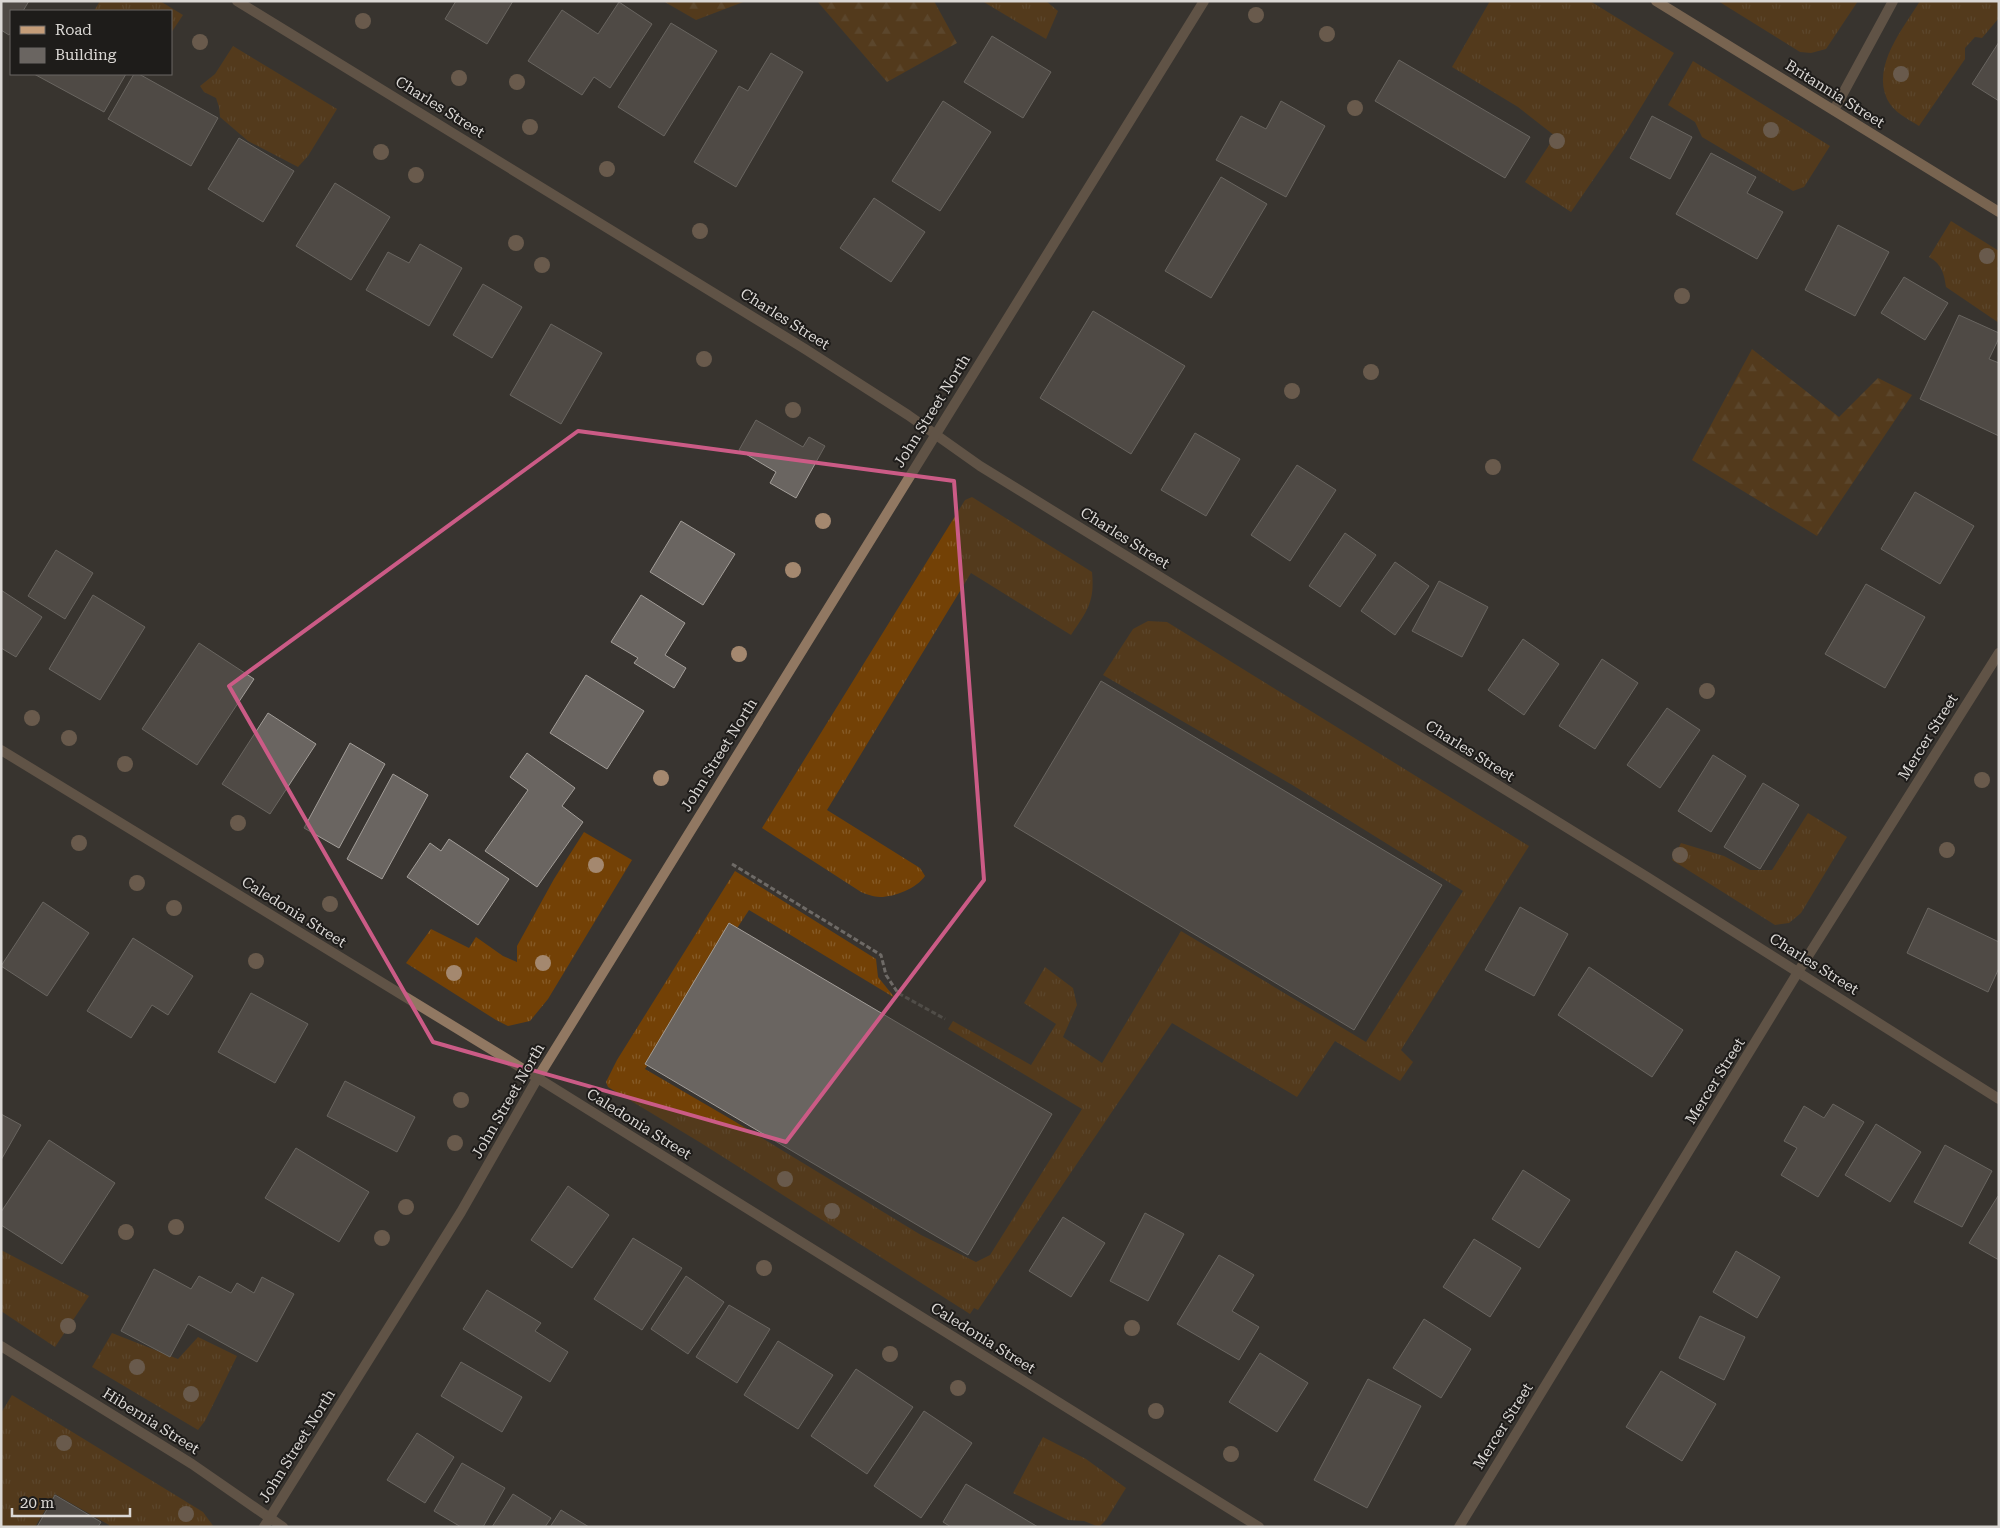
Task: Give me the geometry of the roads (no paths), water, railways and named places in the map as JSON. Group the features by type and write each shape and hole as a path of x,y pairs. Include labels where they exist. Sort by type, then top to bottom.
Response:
{"street":[{"name":"Charles Street","path":"237,1 805,349 936,434 980,466 1798,972 1999,1099"},
{"name":"John Street North","path":"267,1523 461,1212 537,1079 1204,1"},
{"name":"Britannia Street","path":"1656,1 1999,212"},
{"path":"1834,110 1893,1"},
{"name":"Mercer Street","path":"1459,1527 1798,972 1999,653"},
{"name":"Caledonia Street","path":"1,750 537,1079 1259,1527"},
{"name":"Hibernia Street","path":"1,1346 192,1464 244,1499 267,1523 283,1527"}]}
